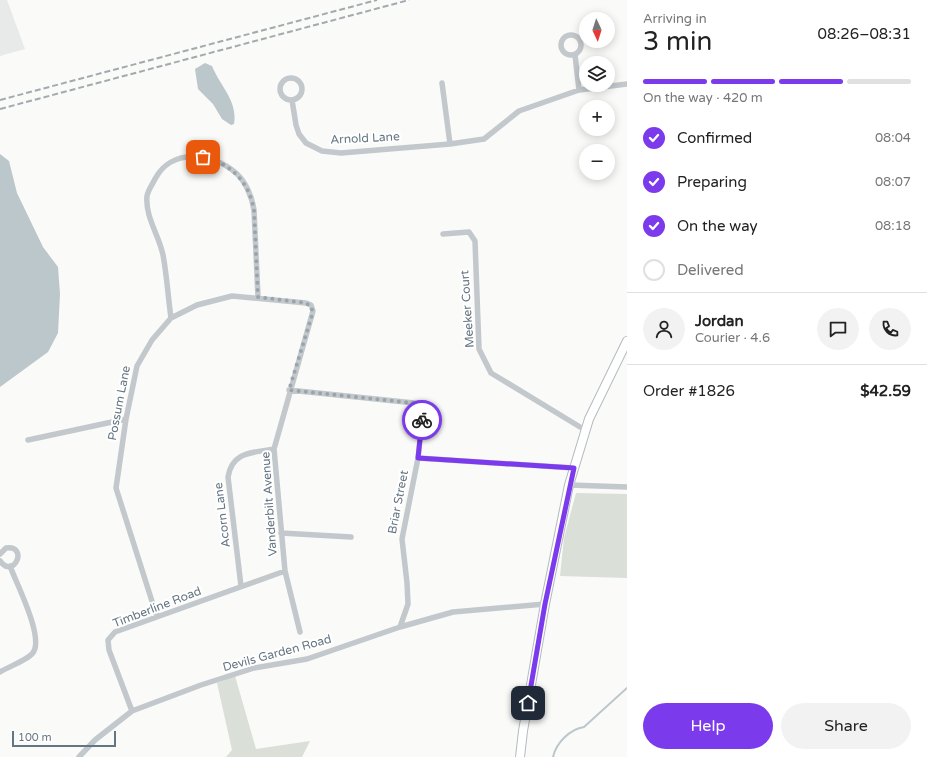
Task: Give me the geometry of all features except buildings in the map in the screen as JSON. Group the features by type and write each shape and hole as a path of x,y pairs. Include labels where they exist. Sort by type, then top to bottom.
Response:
{"street":[{"path":"575,55 579,90"},
{"name":"Arnold Lane","path":"289,78 298,80 302,87 300,96 292,100 284,98 280,91 282,82 289,78"},
{"path":"442,83 450,144"},
{"name":"Arnold Lane","path":"615,86 627,84"},
{"name":"Arnold Lane","path":"292,100 299,134 306,143 322,151 341,153 450,144 484,139 519,111 579,90"},
{"path":"171,318 162,253 149,214 148,195 157,176 163,168 178,158 191,156 214,160 236,173 247,188 252,199 254,210 258,297"},
{"name":"Meeker Court","path":"443,234 469,232 475,241 479,349 491,373 585,430"},
{"name":"Possum Lane","path":"157,617 116,488 126,419 137,366 152,340 171,318 214,299 232,296 258,297 311,305"},
{"name":"Vanderbilt Avenue","path":"300,632 285,571 274,448 289,390 313,311 311,305"},
{"path":"520,757 523,731 545,604 574,468 585,430 627,341"},
{"name":"Briar Street","path":"289,390 424,404 418,458 402,539 408,604 400,627"},
{"path":"28,440 126,419"},
{"name":"Acorn Lane","path":"241,586 228,477 229,467 234,460 240,456 274,448"},
{"path":"418,458 574,468"},
{"path":"570,485 627,486"},
{"path":"281,533 351,537"},
{"path":"0,554 3,549 9,548 17,552 17,561 10,566 4,565 0,561"},
{"path":"0,672 32,654 36,648 37,640 35,629 10,566"},
{"name":"Timberline Road","path":"132,711 109,650 108,640 114,632 285,571"},
{"name":"Devils Garden Road","path":"79,757 95,740 132,711 201,685 254,668 307,659 400,627 453,612 545,604"}],"shaded area":[{"path":"0,0 7,0 25,49 0,56"},
{"path":"205,63 212,66 228,94 235,116 234,124 231,125 222,119 213,104 198,89 195,69"},
{"path":"0,154 9,161 17,193 43,247 58,267 60,294 58,333 48,352 0,387"},
{"path":"576,493 627,494 627,578 560,576 564,538"},
{"path":"235,676 256,749 310,741 302,757 226,757 232,750 217,683"}],"waterway":[{"path":"553,757 557,747 564,738 579,728 584,727 627,688"}],"railway":[{"path":"0,100 377,0"},
{"path":"0,109 409,0"}],"way so far":[{"path":"203,157 223,164 236,173 247,188 252,199 254,210 258,297 306,303 311,305 313,311 312,315 289,390 424,404 422,420"}],"route":[{"path":"422,420 418,458 574,468 545,604 528,703"}]}
